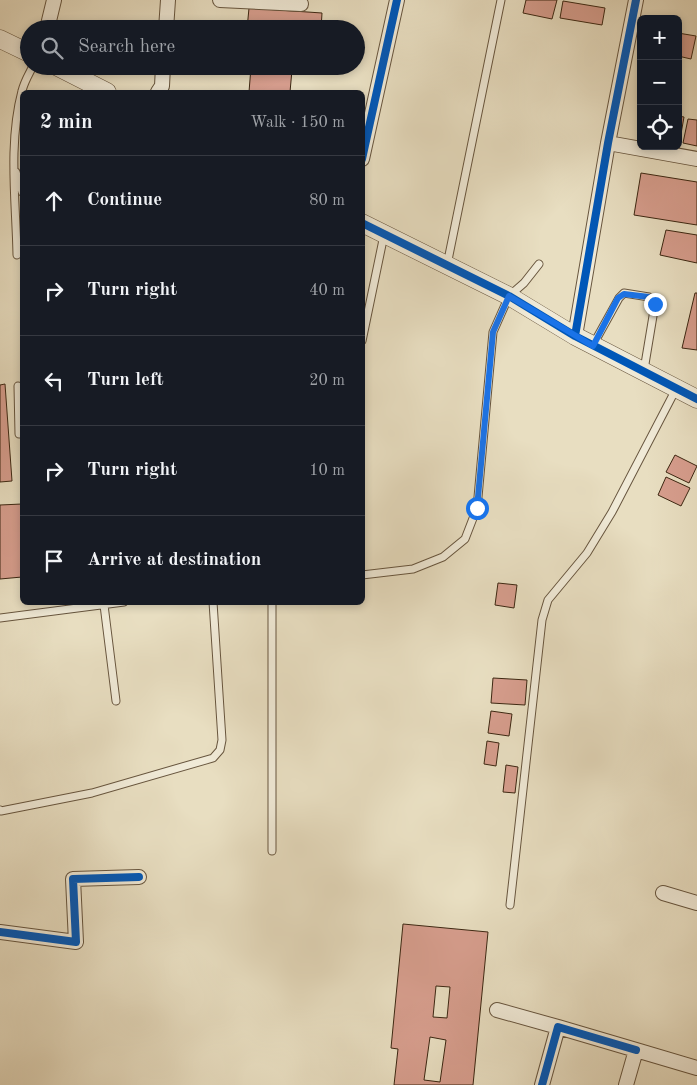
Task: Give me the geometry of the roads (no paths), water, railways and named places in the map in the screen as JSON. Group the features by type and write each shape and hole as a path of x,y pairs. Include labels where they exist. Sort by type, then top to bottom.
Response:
{"street":[{"path":"49,20 54,0"},
{"path":"167,20 168,0"},
{"path":"220,0 301,4"},
{"path":"365,145 397,0"},
{"path":"574,336 608,143 636,0"},
{"path":"0,39 20,49"},
{"path":"74,75 104,90"},
{"path":"159,90 162,86 163,75"},
{"path":"608,143 697,159"},
{"path":"365,224 509,296 574,336 697,399"},
{"path":"0,932 76,942 73,880 139,877"},
{"path":"662,893 697,902"},
{"path":"497,1010 697,1068"},
{"path":"542,1085 558,1027"},
{"path":"626,1085 636,1050"}],"lane":[{"path":"447,265 501,0"},
{"path":"22,90 29,75"},
{"path":"17,255 13,162 20,106"},
{"path":"13,162 20,185"},
{"path":"365,326 384,234"},
{"path":"365,575 413,569 443,556 465,539 477,508 493,332 509,296 524,283 539,264"},
{"path":"593,346 618,298 624,294 649,297 655,304 644,372"},
{"path":"18,386 20,434"},
{"path":"510,905 542,620 548,600 587,553 612,512 676,388"},
{"path":"0,618 104,605 116,701"},
{"path":"0,810 92,793 213,758 220,750 222,740 212,605"},
{"path":"272,605 272,851"}]}
